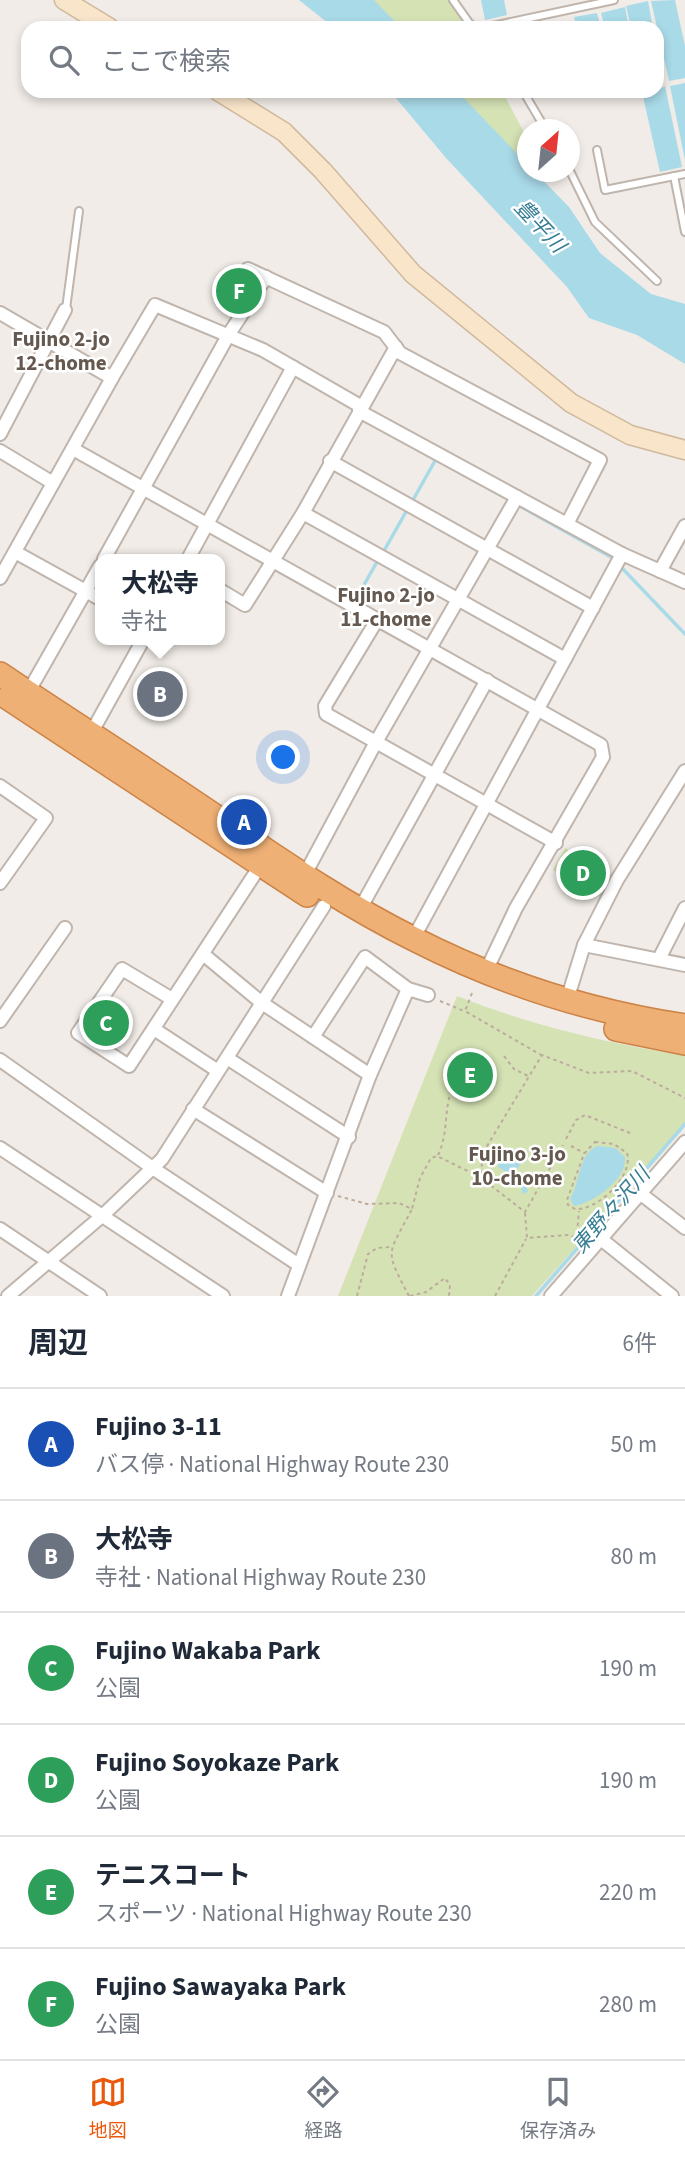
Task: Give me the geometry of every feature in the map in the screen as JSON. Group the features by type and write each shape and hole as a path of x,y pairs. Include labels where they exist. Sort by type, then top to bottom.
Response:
{"highway":[{"path":"0,674 24,699 300,882 324,906 401,950 482,986 563,1015 648,1037 685,1043"},
{"path":"0,693 24,699"},
{"path":"87,741 260,866 360,909 413,939 486,971 567,1000 650,1021 685,1026"}],"street":[{"path":"64,0 98,21"},
{"path":"229,98 284,132 323,171 414,274 571,403 630,435 685,450"},
{"path":"248,269 384,332 400,353 600,460 567,524"},
{"path":"107,554 229,334 265,277"},
{"path":"0,578 155,305 229,334 293,367 360,409 517,497 622,554 685,582"},
{"path":"0,434 65,310"},
{"path":"0,313 112,379"},
{"path":"225,593 245,605 303,513 396,347"},
{"path":"191,554 293,367"},
{"path":"73,449 601,745 603,757 556,843 516,908 486,971"},
{"path":"0,450 53,483"},
{"path":"331,461 593,608"},
{"path":"300,882 517,497"},
{"path":"303,513 565,659"},
{"path":"660,571 685,526"},
{"path":"15,552 95,596"},
{"path":"413,939 622,554"},
{"path":"24,699 95,575"},
{"path":"377,620 325,706 327,714 556,843"},
{"path":"87,741 140,645"},
{"path":"360,909 487,680"},
{"path":"567,1000 583,945 617,880 685,771"},
{"path":"0,786 46,818 2,875"},
{"path":"172,999 122,969 78,1033 129,1066 260,866"},
{"path":"8,1296 154,1169 324,906"},
{"path":"659,959 685,908"},
{"path":"0,1021 65,928"},
{"path":"583,945 685,965"},
{"path":"203,954 262,1003 370,1075"},
{"path":"313,1037 365,957 408,989 428,995"},
{"path":"288,1296 370,1075 408,989"},
{"path":"154,1028 218,1071"},
{"path":"227,1058 349,1137"},
{"path":"0,1060 154,1169 299,1265"},
{"path":"193,1110 327,1193"},
{"path":"551,1296 685,1142"},
{"path":"0,1148 223,1296"},
{"path":"641,1194 685,1228"},
{"path":"0,1229 100,1296"},
{"path":"597,1243 671,1296"},
{"path":"648,1296 657,1285"}],"lane":[{"path":"453,0 468,21"},
{"path":"514,21 614,0"},
{"path":"527,98 540,119"},
{"path":"597,150 604,190 685,174"},
{"path":"674,176 685,232"},
{"path":"575,182 595,222 657,281"},
{"path":"65,310 79,211"}],"path":[{"path":"465,1011 472,993"},
{"path":"428,995 465,1011 542,1055 589,1073 632,1072 685,1098"},
{"path":"481,1177 484,1151 542,1055"},
{"path":"504,1056 513,1069 529,1077"},
{"path":"438,1156 446,1136 444,1110 453,1086"},
{"path":"566,1139 576,1120 585,1115 630,1133"},
{"path":"595,1142 620,1146 629,1158 615,1187 593,1204 579,1210 571,1208 567,1200 584,1153 595,1142"},
{"path":"495,1296 527,1238 525,1212 563,1145"},
{"path":"571,1146 584,1153"},
{"path":"449,1296 450,1285 445,1279 426,1292 410,1296 390,1261 392,1247 412,1209 420,1178 431,1158 438,1156 481,1177 525,1212"},
{"path":"327,1193 368,1204 399,1203 412,1209"},
{"path":"576,1235 579,1210"},
{"path":"527,1238 576,1235 597,1243"},
{"path":"357,1296 368,1254 377,1248 392,1247"}],"green space":[{"path":"354,0 453,0 464,21 376,21"},
{"path":"454,98 506,98 517,119 517,159"},
{"path":"240,276 254,282 239,308 223,300"},
{"path":"565,848 612,875 600,897 553,870"},
{"path":"457,996 570,1032 685,1055 685,1126 532,1296 338,1296"},
{"path":"106,1004 125,1016 106,1042 88,1031"}],"water":[{"path":"299,0 374,0 394,21 325,21"},
{"path":"481,0 504,0 507,15 485,20"},
{"path":"675,0 685,46 685,78 669,81 664,59 664,21 656,21 651,1"},
{"path":"648,1 652,21 629,21 626,6"},
{"path":"625,7 628,21 603,21 601,13"},
{"path":"597,13 599,21 575,21 574,17"},
{"path":"685,83 685,160 670,86"},
{"path":"664,87 682,167 660,172 643,98 664,98"},
{"name":"豊平川","path":"396,98 464,98 517,154 517,182 545,182 569,207 600,253 651,294 685,304 685,364 637,335 589,318 567,287 446,158"},
{"path":"597,1146 615,1148 625,1157 621,1174 599,1195 574,1206 570,1199 583,1163 586,1156"},
{"path":"502,1147 507,1151 518,1149 526,1155 526,1163 521,1163 516,1171 524,1179 528,1192 523,1194 518,1179 498,1167"}],"waterway":[{"path":"413,500 436,459 439,461"},
{"path":"464,475 506,498"},
{"path":"518,505 611,557"},
{"path":"385,549 407,510"},
{"path":"355,601 378,560"},
{"path":"621,567 685,634"},
{"name":"東野々沢川","path":"536,1296 685,1124"}],"place":[{"name":"Fujino Sawayaka Park","path":"239,291"},
{"name":"大松寺","path":"160,694"},
{"name":"Fujino 3-11","path":"244,822"},
{"name":"Fujino Soyokaze Park","path":"583,873"},
{"name":"Fujino Wakaba Park","path":"106,1023"},
{"name":"テニスコート","path":"470,1075"}],"district":[{"name":"Fujino 2-jo 12-chome","path":"61,351"},
{"name":"Fujino 2-jo 11-chome","path":"386,607"},
{"name":"Fujino 3-jo 10-chome","path":"517,1166"}]}
